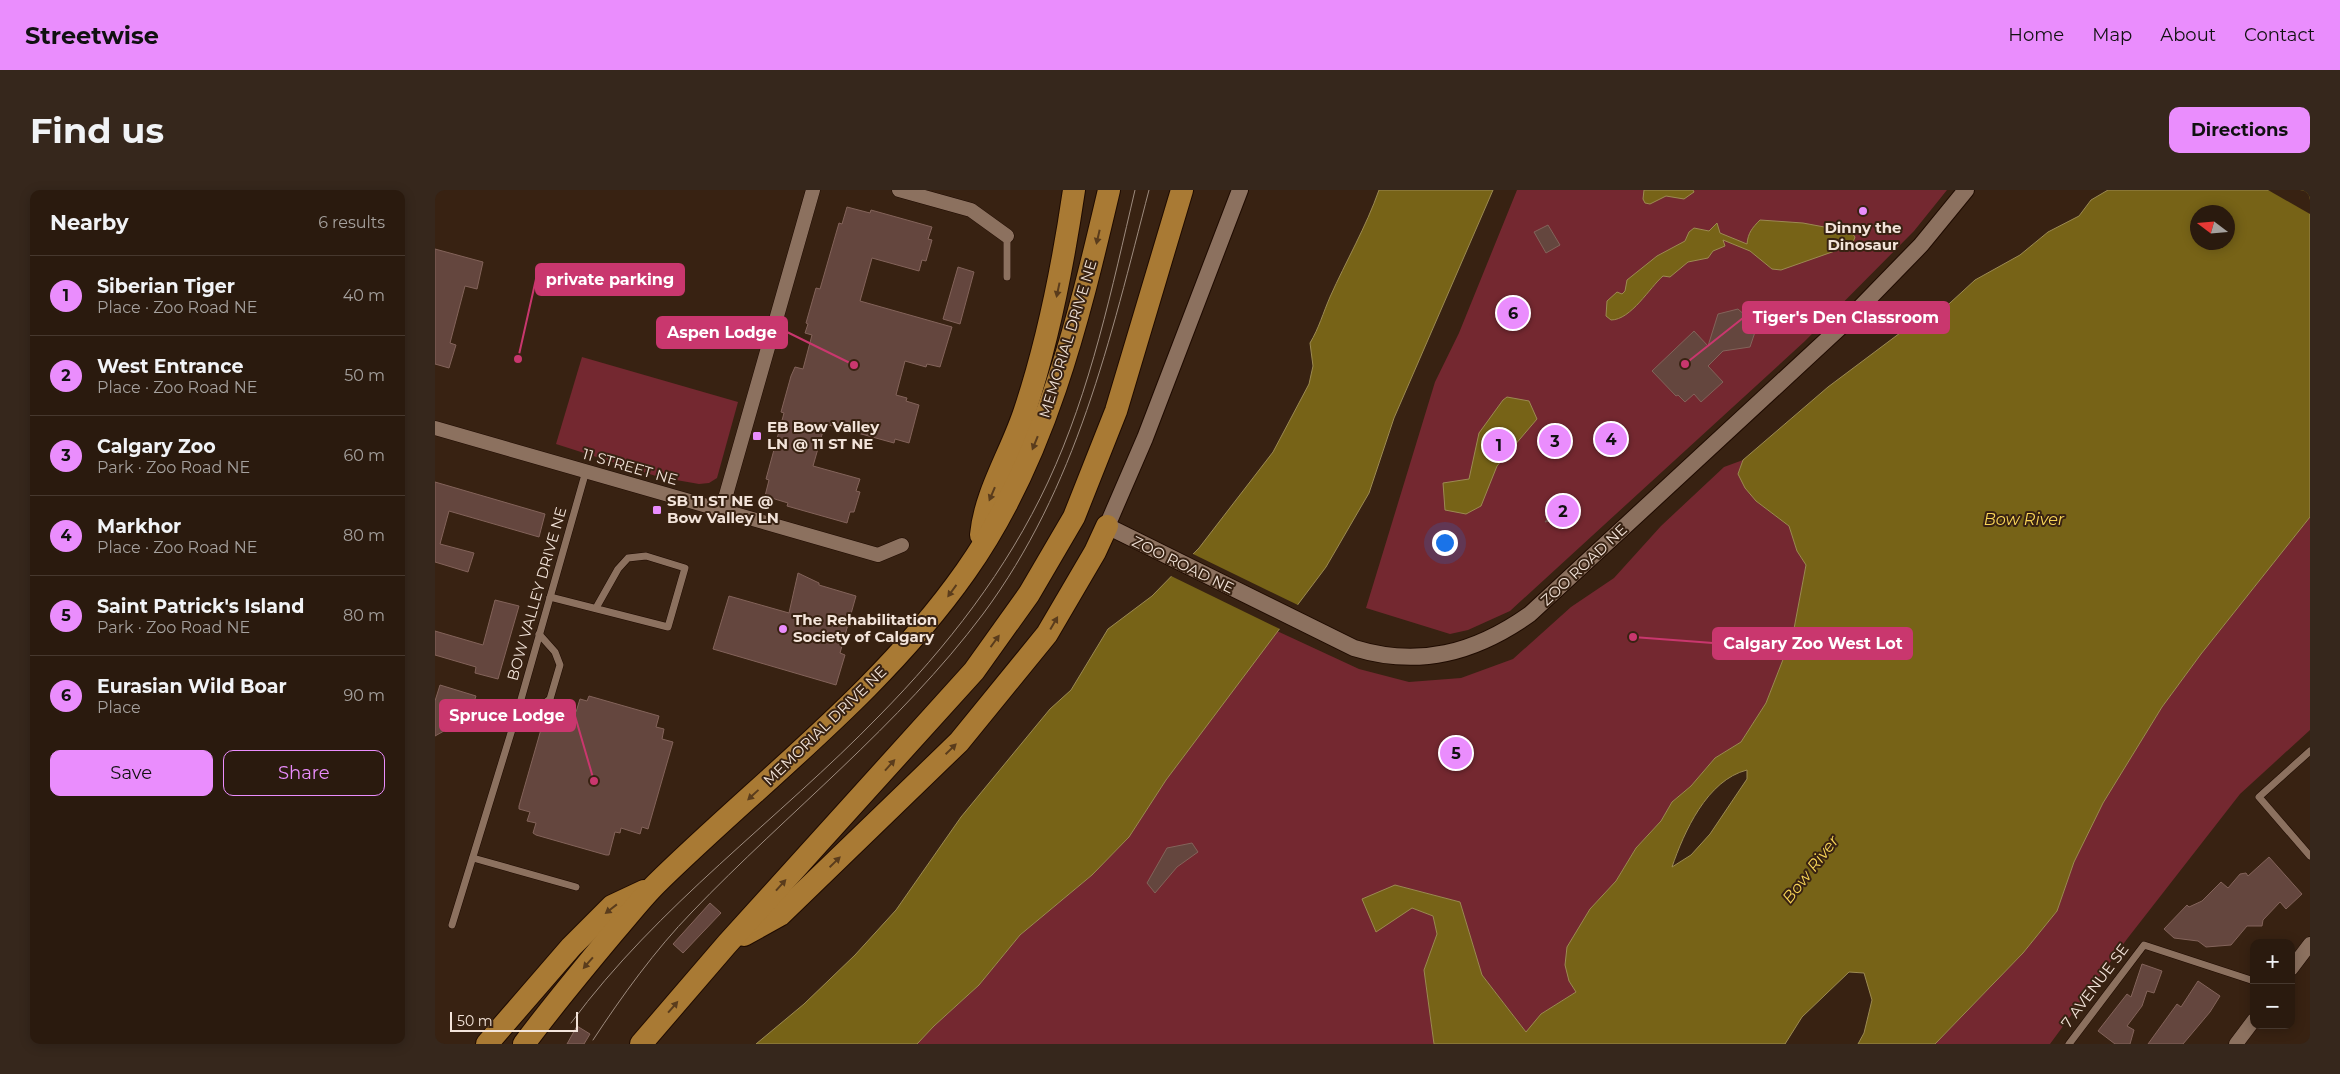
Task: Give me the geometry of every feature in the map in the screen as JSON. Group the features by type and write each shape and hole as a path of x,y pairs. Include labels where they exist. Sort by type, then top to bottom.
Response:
{"highway":[{"path":"979,551 982,516 1019,430 1049,331 1064,258 1074,190"},
{"name":"MEMORIAL DRIVE NE","path":"525,1044 556,1000 654,886 861,695 930,620 979,551 1013,492 1043,423 1071,340 1109,190"},
{"path":"641,1044 727,944 974,671 1029,594 1074,517 1116,411 1182,190"},
{"path":"727,944 780,915 959,742 1047,634 1095,552 1107,526"},
{"path":"487,1044 571,947 612,906 654,886"}],"street":[{"path":"722,510 813,190"},
{"path":"901,190 971,210 1007,236"},
{"path":"1107,526 1145,438 1240,190"},
{"name":"ZOO ROAD NE","path":"1107,526 1354,648 1372,654 1413,658 1472,647 1508,630 1530,614 1840,327 1921,245 1966,190"},
{"name":"11 STREET NE","path":"435,428 877,555 902,545"},
{"path":"2295,965 2310,944"},
{"path":"2236,1044 2250,1025"}],"lane":[{"path":"1007,236 1007,277"},
{"name":"BOW VALLEY DRIVE NE","path":"452,925 518,710 586,471"},
{"path":"550,597 668,627 685,568 646,556 628,558 618,569 596,608"},
{"path":"518,710 537,709 550,699 560,665 555,652 539,634"},
{"path":"2310,751 2259,797 2310,856"},
{"path":"473,858 575,887"},
{"name":"7 AVENUE SE","path":"2069,1044 2144,945 2250,980"}],"shaded area":[{"path":"1517,190 1947,190 1914,231 1805,341 1510,611 1468,630 1450,634 1366,608 1435,382 1459,333"},
{"path":"582,357 738,402 717,478 709,483 699,484 659,477 556,444"},
{"path":"1743,460 1738,474 1756,501 1789,526 1797,551 1806,565 1793,634 1766,703 1741,742 1715,758 1691,786 1672,802 1661,821 1636,848 1616,881 1590,909 1569,981 1576,992 1541,1014 1527,1033 1482,975 1460,902 1395,885 1412,908 1433,916 1437,934 1424,970 1434,1044 917,1044 979,985 1020,935 1092,875 1129,837 1166,780 1277,631 1359,669 1409,682 1461,678 1513,659 1571,607 1614,578 1661,526 1724,467"},
{"path":"2310,517 2310,730 2240,794 2127,939 2050,1044 1935,1044 2023,953 2057,911 2074,862 2103,803 2162,707 2201,654"}],"water":[{"path":"1379,190 1493,190 1394,418 1369,493 1326,567 1166,780 1129,837 1092,875 1020,935 979,985 917,1044 756,1044 804,1004 855,955 896,910 961,817 1050,709 1071,690 1108,629 1152,596 1199,548 1273,452 1309,384 1313,366 1310,343"},
{"path":"1644,190 1693,190 1694,192 1684,199 1666,196 1650,204 1645,203 1643,199"},
{"name":"Bow River","path":"2108,190 2310,190 2310,517 2201,654 2162,707 2103,803 2074,862 2057,911 2023,953 1935,1044 1858,1044 1864,1033 1872,1000 1864,973 1849,972 1802,1017 1785,1044 1434,1044 1424,970 1437,934 1433,916 1412,908 1376,932 1362,899 1395,885 1460,902 1482,975 1526,1032 1541,1014 1576,992 1569,981 1565,965 1567,947 1590,909 1616,881 1636,848 1661,821 1672,802 1691,786 1715,758 1741,742 1766,703 1793,634 1806,565 1797,551 1789,526 1756,501 1745,488 1738,474 1743,460 1828,387 1900,333 1938,314 1975,280 2020,255 2048,232 2079,216 2091,200","holes":["1747,770 1747,779 1710,834 1691,855 1672,867 1690,824 1709,796 1720,784"]},
{"path":"1760,220 1803,223 1835,229 1840,226 1848,228 1855,237 1852,245 1781,270 1772,269 1750,251 1723,240 1725,246 1713,251 1708,258 1688,262 1670,277 1663,276 1626,315 1611,320 1606,316 1607,301 1617,292 1622,294 1625,291 1627,280 1657,256 1685,241 1689,232 1694,228 1709,231 1717,223 1720,233 1747,244 1751,231"},
{"path":"1507,397 1529,401 1537,419 1497,466 1481,506 1466,514 1445,510 1443,483 1469,479 1479,433"}],"pier":[{"path":"2268,190 2310,190 2310,214"},
{"path":"1191,553 1300,606 1282,630 1169,575"}],"building":[{"path":"847,207 870,213 871,210 932,227 928,239 932,240 926,261 922,260 919,271 872,258 860,301 952,327 940,367 927,364 926,367 905,361 896,395 907,398 906,401 919,405 909,443 895,439 894,443 825,424 813,466 860,479 856,491 860,492 854,512 850,512 847,523 787,506 788,503 765,496 769,480 766,479 784,413 781,412 791,376 795,367 803,369 812,335 805,333 808,324 806,323 816,288 820,289 839,223 842,224"},
{"path":"1548,225 1560,245 1546,253 1534,232"},
{"path":"435,249 483,262 477,289 465,286 450,343 456,345 449,368 435,364"},
{"path":"958,267 974,272 960,324 943,319"},
{"path":"1738,309 1757,326 1750,347 1723,351 1708,366 1723,382 1701,402 1694,394 1685,402 1678,395 1676,396 1652,371 1694,331 1708,346 1718,314"},
{"path":"435,482 545,514 539,537 449,511 440,544 474,553 468,572 435,562"},
{"path":"1560,498 1570,511 1566,517 1545,522 1554,510 1550,505"},
{"name":"The Rehabilitation Society of Calgary","path":"798,573 819,583 819,585 856,596 840,653 845,655 836,685 713,649 729,596 789,613"},
{"path":"495,600 519,606 498,679 475,673 476,667 435,655 435,631 483,645"},
{"path":"440,685 476,696 469,717 435,736 435,701"},
{"path":"589,696 659,716 656,727 664,729 662,739 673,742 648,829 642,827 640,834 621,828 620,833 615,832 609,855 536,835 533,833 536,823 527,821 530,812 519,809 542,726 544,723 547,724 551,712 560,714 562,708 576,712 580,699 587,701"},
{"path":"1192,843 1198,852 1177,867 1155,893 1147,883 1167,848"},
{"path":"2269,857 2302,894 2286,909 2280,902 2263,920 2262,926 2247,926 2231,945 2206,947 2198,941 2174,938 2164,929 2187,905 2189,907 2202,901 2221,882 2228,888 2240,874 2246,873 2248,876"},
{"path":"710,903 721,913 683,953 673,944"},
{"path":"2142,964 2162,971 2154,993 2147,991 2142,1006 2127,1026 2134,1030 2130,1044 2115,1044 2098,1031 2127,994 2131,997"},
{"path":"2198,981 2220,996 2210,1012 2183,1044 2148,1044 2177,1004 2181,1007"},
{"path":"577,1026 590,1034 584,1044 567,1044"}],"tram line":[{"path":"571,1023 605,980 680,901 801,791 904,690 952,635 994,577 1032,514 1048,482 1077,411 1099,338 1135,190"},
{"path":"593,1040 639,974 678,927 916,694 983,614 1016,565 1043,515 1067,464 1087,411 1120,302 1149,190"}],"place":[{"name":"Dinny the Dinosaur","path":"1863,211"},
{"name":"Eurasian Wild Boar","path":"1513,313"},
{"name":"private parking","path":"518,359"},
{"name":"Tiger's Den Classroom","path":"1685,364"},
{"name":"Aspen Lodge","path":"854,365"},
{"name":"EB Bow Valley LN @ 11 ST NE","path":"757,436"},
{"name":"Markhor","path":"1611,439"},
{"name":"Calgary Zoo","path":"1555,441"},
{"name":"Siberian Tiger","path":"1499,445"},
{"name":"SB 11 ST NE @ Bow Valley LN","path":"657,510"},
{"name":"West Entrance","path":"1563,511"},
{"name":"The Rehabilitation Society of Calgary","path":"783,629"},
{"name":"Calgary Zoo West Lot","path":"1633,637"},
{"name":"Saint Patrick's Island","path":"1456,753"},
{"name":"Spruce Lodge","path":"594,781"}]}
